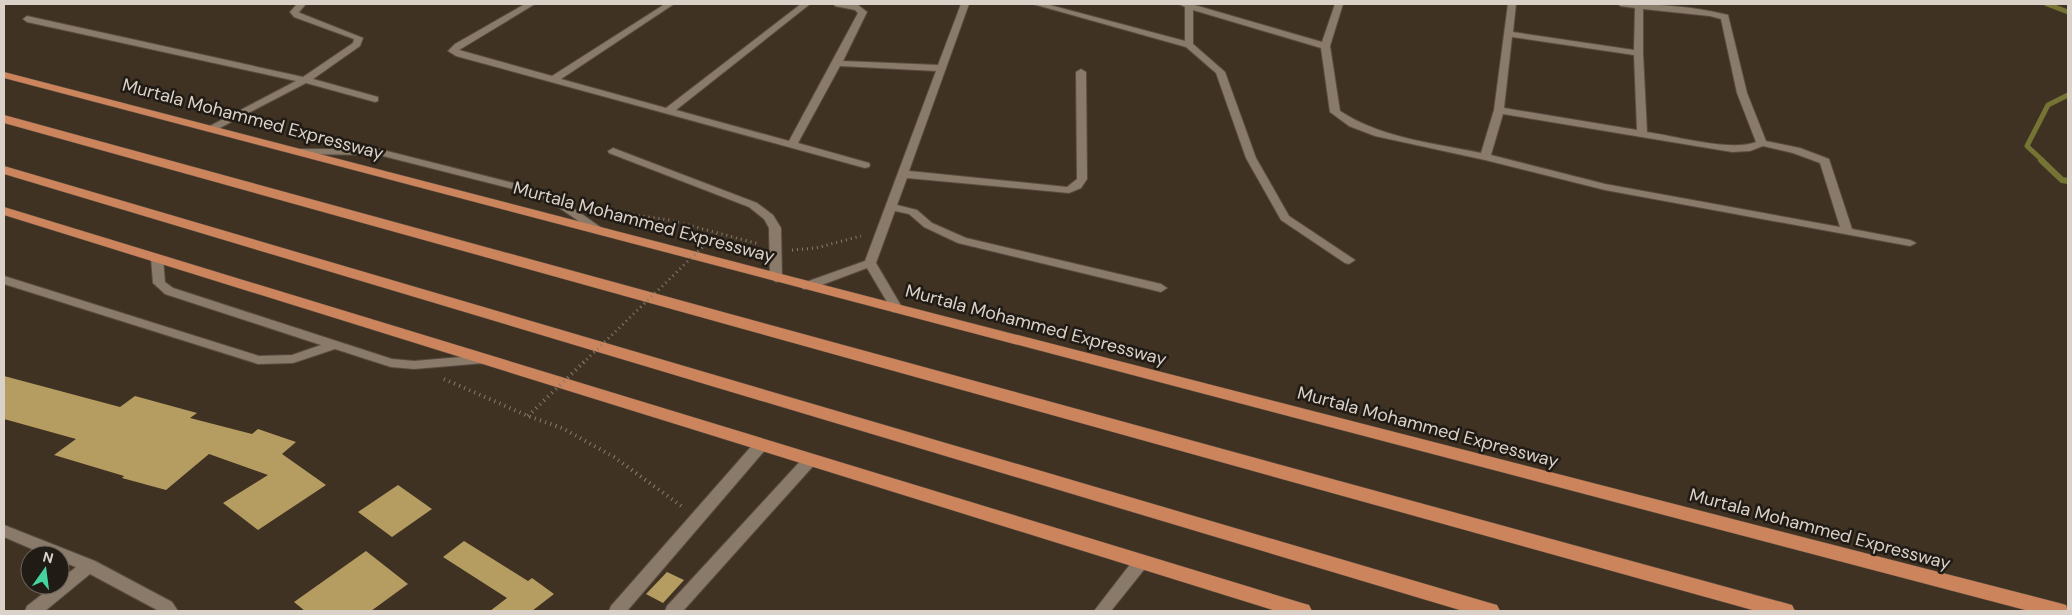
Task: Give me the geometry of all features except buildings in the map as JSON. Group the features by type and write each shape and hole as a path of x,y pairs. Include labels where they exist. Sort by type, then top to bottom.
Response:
{"highway":[{"name":"Murtala Mohammed Expressway","path":"4,75 897,310 2059,611"},
{"path":"4,85 91,97"},
{"path":"4,119 1785,611"},
{"path":"4,170 1490,611"},
{"path":"4,211 1302,611"}],"street":[{"path":"212,129 305,80 358,44 359,38 297,15 294,12 302,4"},
{"path":"531,4 458,46 453,51 667,112 865,165"},
{"path":"553,80 670,4"},
{"path":"667,112 806,4"},
{"path":"792,145 863,12 858,8 838,4"},
{"path":"897,310 870,263 965,4"},
{"path":"1037,4 1190,45 1220,72 1251,158 1285,218 1349,260"},
{"path":"1339,4 1325,46 1335,112 1353,124 1379,134 1485,157 1605,187 1910,243"},
{"path":"1485,157 1499,110 1512,4"},
{"path":"1623,4 1710,13 1724,17 1742,93 1762,143"},
{"path":"1190,45 1185,5 1325,46"},
{"path":"1639,6 1638,53 1642,134"},
{"path":"27,19 305,80 375,99"},
{"path":"1508,34 1638,53"},
{"path":"837,62 942,68"},
{"path":"903,174 1069,190 1078,186 1082,179 1081,72"},
{"path":"1499,110 1732,149 1750,148 1762,143 1796,150 1825,161 1847,232"},
{"path":"613,150 754,205 769,217 775,228 776,278"},
{"path":"298,152 379,152 538,192 559,203 600,231"},
{"path":"891,207 913,212 928,226 962,241 1161,288"},
{"path":"157,258 159,283 169,291 391,363 414,365 485,360"},
{"path":"807,286 870,263"},
{"path":"4,280 258,360 293,359 335,345"},
{"path":"617,611 761,445"},
{"path":"674,611 810,460"},
{"path":"4,531 89,566 166,607 170,611"},
{"path":"1102,611 1141,562"},
{"path":"32,611 89,566"}],"path":[{"path":"594,209 669,220 716,234 776,248 794,250 816,248 881,232"},
{"path":"528,416 716,234"},
{"path":"477,394 562,428 614,457 698,518"}],"waterway":[{"path":"2047,4 2068,12"},
{"path":"2043,161 2027,146 2048,105 2068,95"},
{"path":"2041,160 2062,180 2068,181"}]}
